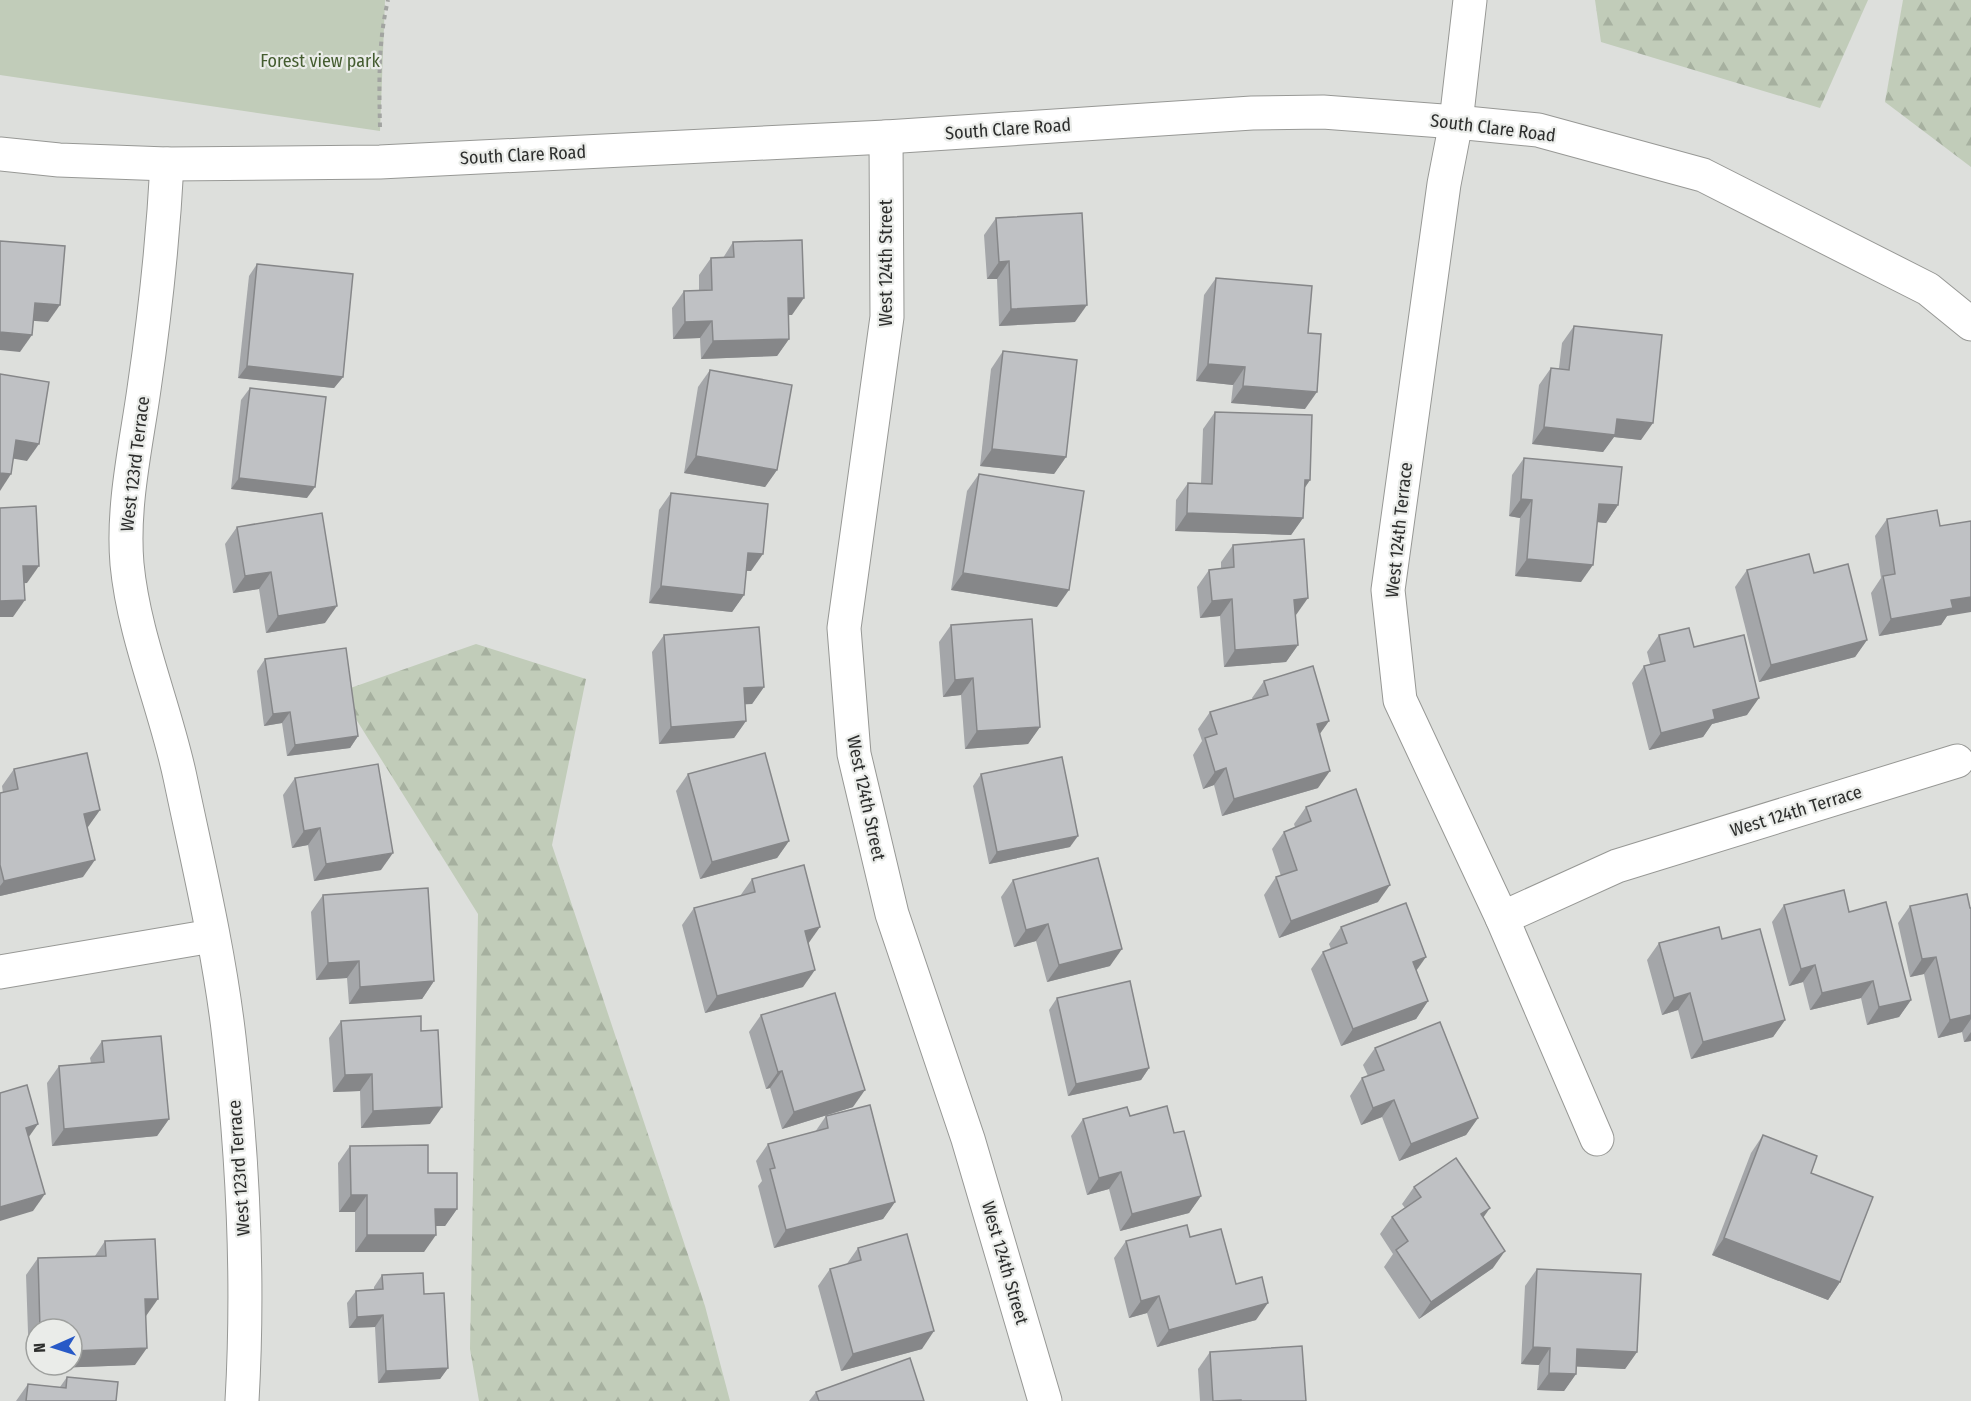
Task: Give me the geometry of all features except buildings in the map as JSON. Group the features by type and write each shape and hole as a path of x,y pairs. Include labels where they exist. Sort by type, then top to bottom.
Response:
{"street":[{"name":"West 124th Terrace","path":"1470,0 1456,122 1444,184 1388,590 1400,700 1502,918 1597,1139"},
{"name":"South Clare Road","path":"0,154 59,160 167,164 380,162 886,137 1252,113 1323,112 1456,122 1538,130 1703,175 1928,289 1971,324"},
{"name":"West 124th Street","path":"886,137 887,317 844,628 854,754 892,914 968,1139 1045,1401"},
{"name":"West 123rd Terrace","path":"167,164 155,313 126,517 127,565 137,618 179,774 212,936 229,1034 240,1156 244,1253 245,1351 242,1401"},
{"name":"West 124th Terrace","path":"1502,918 1617,867 1957,761"},
{"path":"0,972 212,936"}],"path":[{"path":"380,162 378,75 382,24 388,0"}],"green space":[{"name":"Forest view park","path":"0,0 385,0 380,131 0,75"},
{"path":"1595,0 1868,0 1820,108 1601,42"},
{"path":"1903,0 1971,0 1971,167 1885,102"},
{"path":"476,644 586,679 552,845 705,1306 730,1401 479,1401 470,1349 478,914 339,692"}]}
